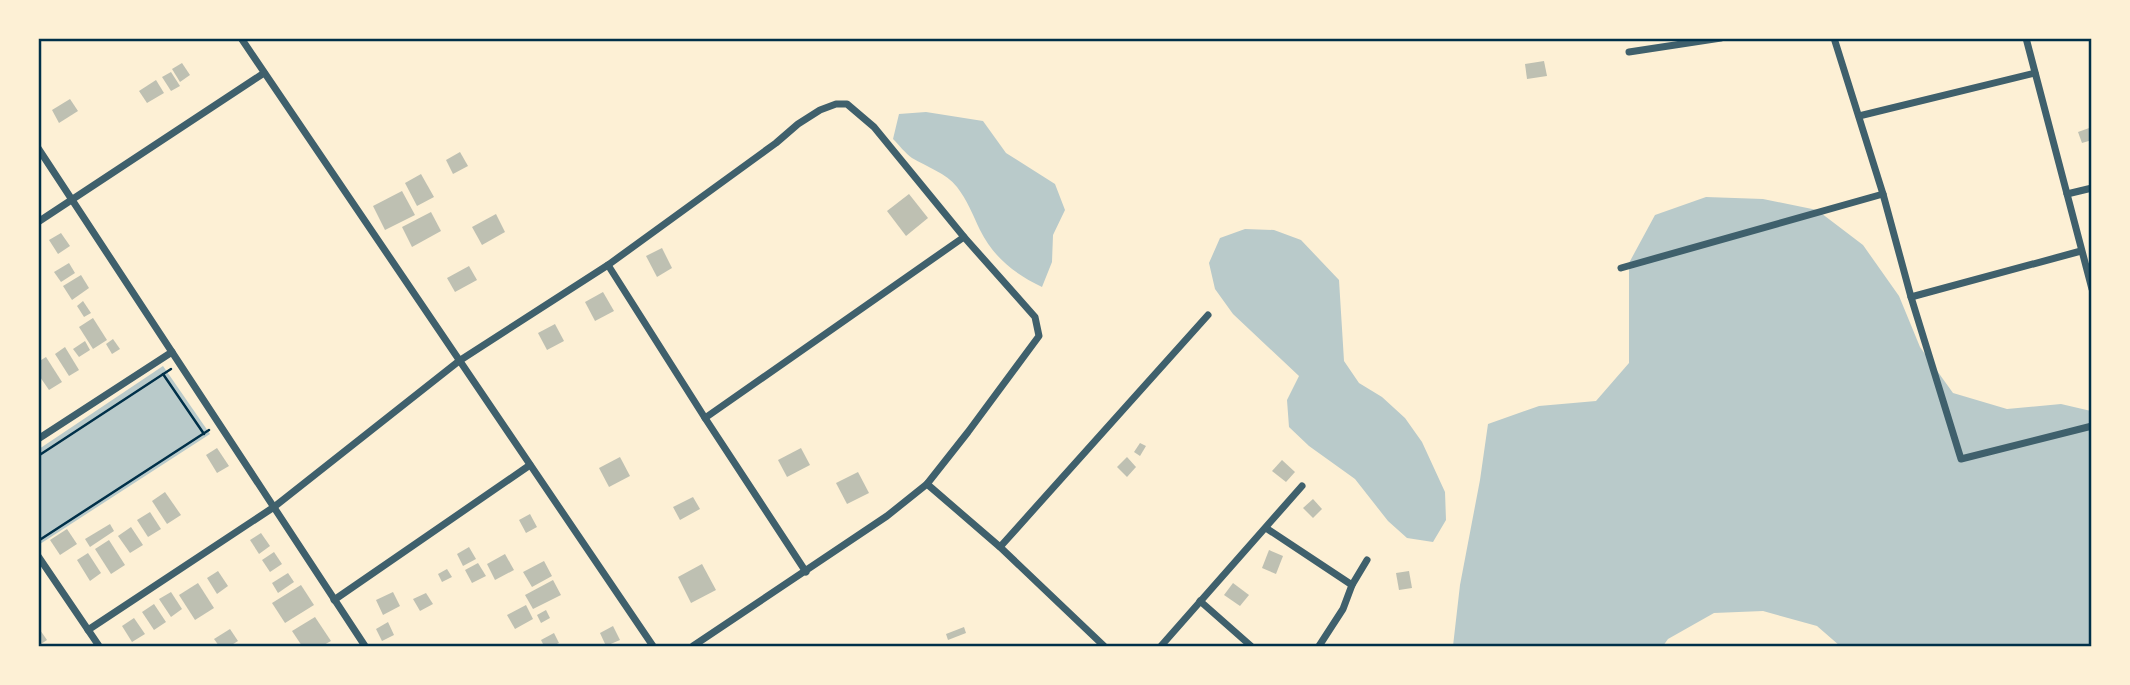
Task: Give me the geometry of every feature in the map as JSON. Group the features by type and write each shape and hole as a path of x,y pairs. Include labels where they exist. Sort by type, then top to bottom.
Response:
{"street":[{"path":"241,38 653,646"},
{"path":"1629,52 1721,38"},
{"path":"1834,38 1961,459 2091,426"},
{"path":"2026,38 2091,289"},
{"path":"1859,116 2035,73"},
{"path":"38,222 264,74"},
{"path":"88,630 274,507 459,361 608,265 776,143 798,124 820,110 836,104 847,104 873,127 964,237 1035,317 1039,335 927,484 887,516 693,646"},
{"path":"38,148 365,646"},
{"path":"2067,194 2091,187"},
{"path":"1621,268 1883,194"},
{"path":"705,418 964,237"},
{"path":"1911,297 2081,251"},
{"path":"608,265 806,572"},
{"path":"1000,547 1208,315"},
{"path":"38,439 172,352"},
{"path":"334,600 530,465"},
{"path":"927,484 1000,547 1104,646"},
{"path":"1161,646 1302,486"},
{"path":"1266,528 1352,585"},
{"path":"38,556 99,646"},
{"path":"1319,646 1343,609 1352,585 1367,559"},
{"path":"1200,601 1251,646"}],"path":[{"path":"38,456 180,363"},
{"path":"163,374 204,434"},
{"path":"38,533 41,540 219,424"}],"shaded area":[{"path":"926,112 983,121 1006,153 1055,184 1065,210 1053,235 1052,262 1042,287 1014,271 992,249 953,182 912,158 893,139 899,114"},
{"path":"1706,197 1763,199 1817,210 1863,245 1899,296 1920,347 1953,393 2007,409 2061,404 2091,411 2091,646 1840,646 1817,626 1763,611 1714,613 1668,639 1663,646 1453,646 1460,585 1488,424 1539,406 1596,401 1629,363 1629,263 1655,215"},
{"path":"1245,229 1274,230 1301,240 1339,280 1344,361 1359,383 1382,397 1405,418 1422,442 1445,492 1446,520 1433,542 1407,538 1388,521 1355,479 1309,446 1289,427 1287,400 1299,376 1233,314 1215,289 1209,263 1220,238"},
{"path":"163,366 210,434 40,544 39,449"}],"building":[{"path":"1544,61 1547,76 1527,79 1525,64"},
{"path":"182,63 190,75 180,82 172,69"},
{"path":"171,72 180,86 171,91 162,77"},
{"path":"156,80 164,93 147,103 139,91"},
{"path":"70,99 78,111 59,123 52,110"},
{"path":"2092,127 2092,140 2082,143 2078,132"},
{"path":"460,152 468,166 453,174 446,160"},
{"path":"421,174 434,197 417,206 405,183"},
{"path":"402,191 415,215 385,230 373,206"},
{"path":"909,194 928,218 906,236 887,211"},
{"path":"431,212 441,231 412,247 402,227"},
{"path":"496,214 505,232 482,245 472,227"},
{"path":"61,233 70,246 58,254 49,240"},
{"path":"662,248 672,268 657,277 646,256"},
{"path":"69,263 75,273 61,282 54,272"},
{"path":"469,266 477,280 455,292 447,278"},
{"path":"81,275 89,288 72,300 63,286"},
{"path":"603,292 614,311 595,321 585,302"},
{"path":"83,301 91,313 84,317 77,306"},
{"path":"93,318 107,340 93,349 79,327"},
{"path":"555,324 564,341 547,350 538,333"},
{"path":"113,339 120,349 112,354 106,344"},
{"path":"85,341 90,350 79,357 73,349"},
{"path":"65,347 79,370 69,376 55,354"},
{"path":"46,357 62,382 49,390 38,374 38,362"},
{"path":"1140,443 1146,446 1140,456 1134,452"},
{"path":"217,448 229,466 217,473 206,455"},
{"path":"801,448 810,465 787,477 778,460"},
{"path":"620,457 630,476 609,487 599,468"},
{"path":"1127,457 1136,467 1127,477 1117,467"},
{"path":"1282,460 1295,472 1286,482 1272,471"},
{"path":"858,472 869,493 847,504 836,483"},
{"path":"165,492 181,515 167,524 152,501"},
{"path":"693,497 700,509 680,520 673,507"},
{"path":"1313,499 1322,509 1313,518 1303,508"},
{"path":"150,512 161,529 148,537 137,520"},
{"path":"530,514 537,527 526,533 519,520"},
{"path":"110,524 114,531 90,547 85,539"},
{"path":"131,527 143,545 130,553 118,536"},
{"path":"67,529 77,544 60,555 50,540"},
{"path":"261,533 270,546 259,554 250,540"},
{"path":"109,540 125,565 111,574 95,549"},
{"path":"469,547 476,559 463,566 457,554"},
{"path":"1269,550 1283,556 1276,574 1262,568"},
{"path":"274,552 282,564 270,572 262,560"},
{"path":"88,553 101,573 90,581 77,560"},
{"path":"505,554 514,570 495,580 487,564"},
{"path":"544,561 552,576 532,587 523,572"},
{"path":"478,563 486,576 472,583 465,570"},
{"path":"702,564 716,590 691,603 678,577"},
{"path":"447,569 452,577 442,582 438,574"},
{"path":"218,571 228,586 217,594 207,578"},
{"path":"1409,571 1412,588 1399,590 1396,573"},
{"path":"288,573 294,582 278,593 272,583"},
{"path":"553,580 561,595 533,609 525,595"},
{"path":"198,583 214,608 195,620 179,595"},
{"path":"1233,583 1249,595 1240,606 1224,595"},
{"path":"301,585 314,605 285,623 272,603"},
{"path":"171,592 182,609 171,617 159,599"},
{"path":"393,592 400,606 383,615 376,600"},
{"path":"426,593 433,604 420,611 413,599"},
{"path":"154,604 166,622 154,630 142,612"},
{"path":"526,605 533,619 515,629 507,615"},
{"path":"546,610 550,618 541,623 537,615"},
{"path":"315,617 331,641 322,646 302,646 292,631"},
{"path":"134,618 145,634 132,642 122,626"},
{"path":"388,622 394,635 382,641 376,629"},
{"path":"613,626 620,640 606,646 600,633"},
{"path":"38,627 47,640 38,646"},
{"path":"964,627 966,633 948,640 946,634"},
{"path":"230,629 238,641 230,646 219,646 214,639"},
{"path":"554,633 559,643 544,646 541,640"}]}
